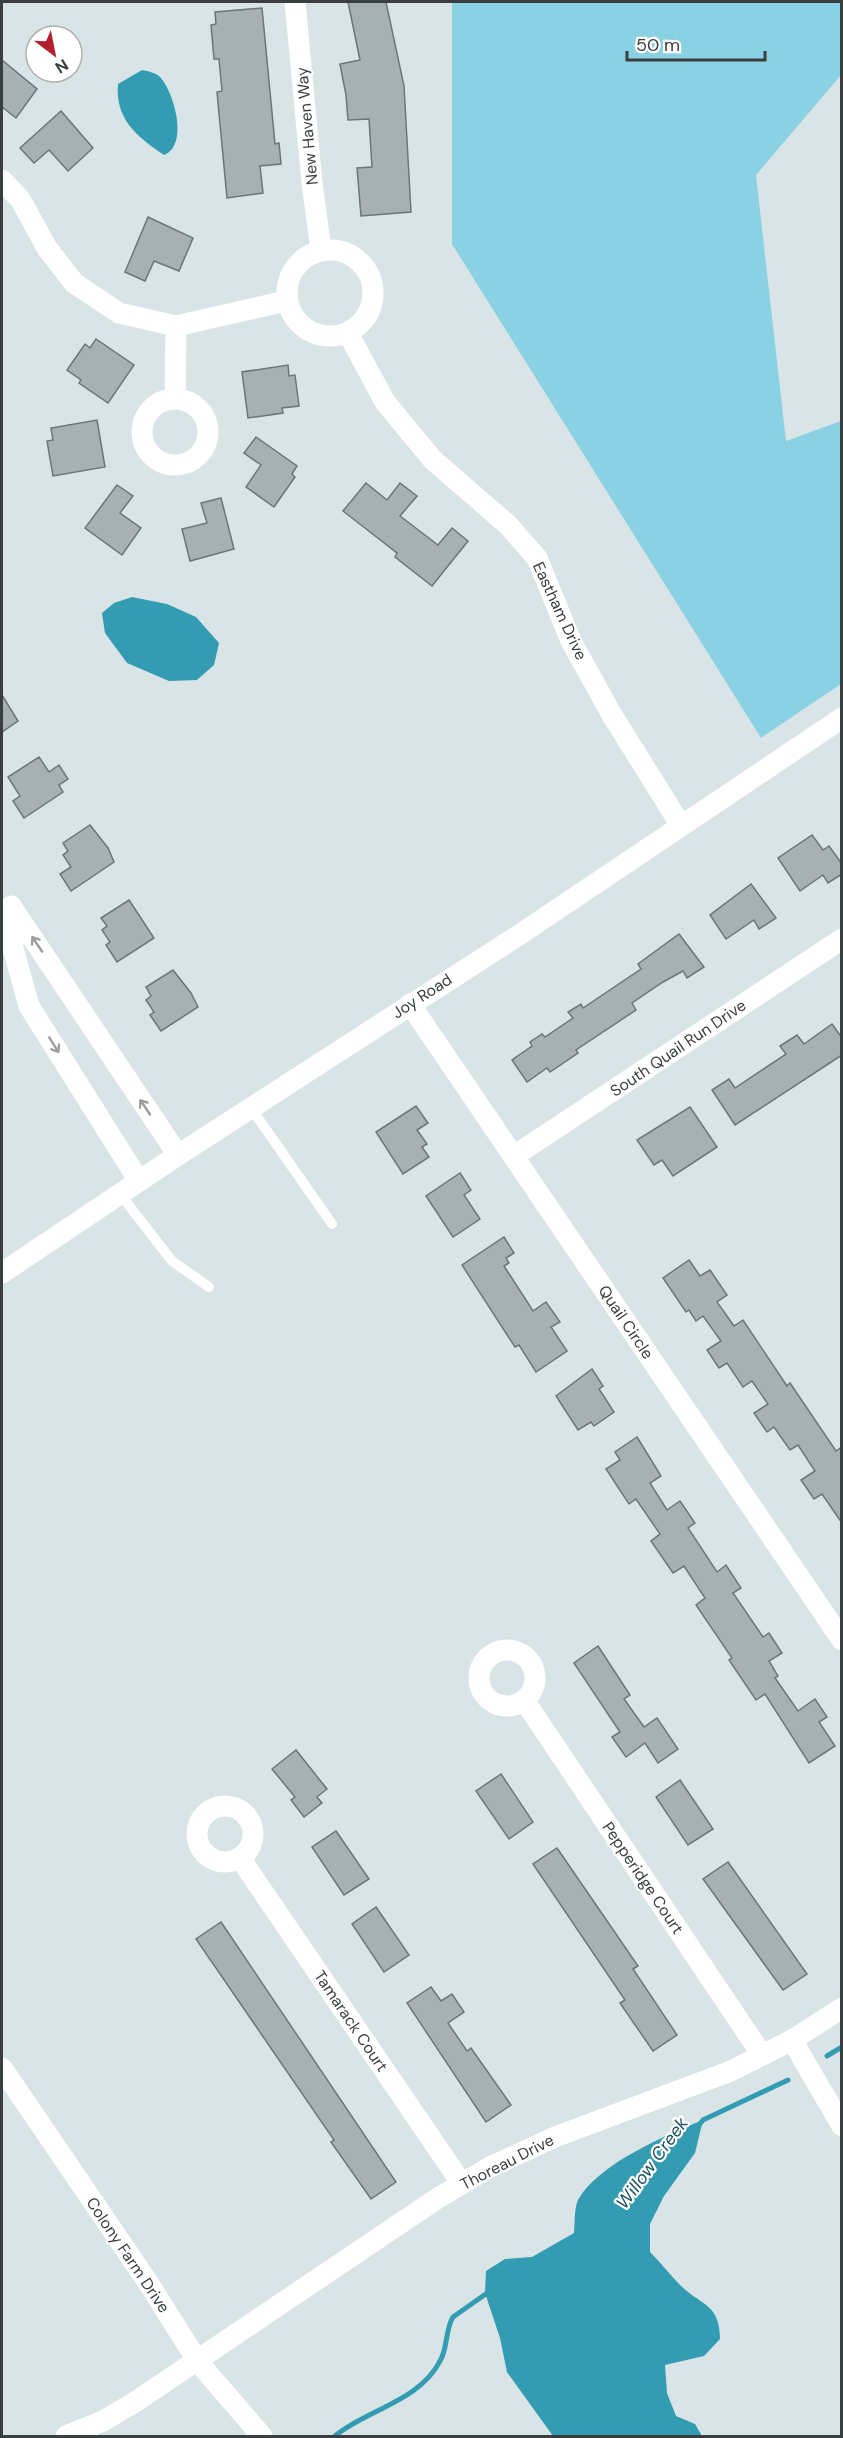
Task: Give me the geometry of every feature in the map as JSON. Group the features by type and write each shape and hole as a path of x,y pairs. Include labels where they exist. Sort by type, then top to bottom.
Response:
{"street":[{"name":"New Haven Way","path":"295,2 312,183 321,250"},
{"path":"2,180 20,199 47,248 74,283 119,313 176,326 286,301"},
{"path":"321,250 339,250 356,258 368,271 374,289 372,307 363,322 348,333 332,337 316,335 302,328 292,316 286,301 287,284 293,269 305,257 321,250"},
{"path":"175,398 176,326"},
{"name":"Eastham Drive","path":"348,333 385,402 433,460 508,525 537,558 571,641 612,715 680,824"},
{"name":"Joy Road","path":"2,1273 178,1155 519,934 680,824 842,718"},
{"path":"6,898 178,1155"},
{"path":"6,898 13,948 29,1006 139,1181"},
{"name":"South Quail Run Drive","path":"514,1156 842,939"},
{"name":"Quail Circle","path":"410,1004 842,1640"},
{"name":"Pepperidge Court","path":"524,1700 762,2055"},
{"name":"Tamarack Court","path":"240,1858 462,2184"},
{"name":"Thoreau Drive","path":"66,2436 127,2407 198,2362 490,2167 555,2137 731,2071 792,2040 842,2008"},
{"path":"792,2040 842,2126"},
{"name":"Colony Farm Drive","path":"2,2068 149,2284 198,2362 262,2436"}],"lane":[{"path":"251,1108 332,1224"},
{"path":"120,1194 172,1261 209,1287"}],"shaded area":[{"path":"452,2 841,2 841,75 756,175 786,441 841,421 841,684 761,738 452,244"}],"water":[{"path":"142,70 160,77 174,106 177,118 176,141 172,149 164,155 136,133 124,117 120,107 118,84"},
{"path":"132,597 167,604 196,617 219,643 214,665 197,680 169,681 127,663 105,633 102,613 114,603"},
{"path":"703,2120 695,2153 664,2196 650,2224 650,2252 682,2287 709,2307 717,2319 720,2339 704,2356 665,2365 667,2393 676,2416 695,2424 702,2436 553,2436 507,2372 500,2338 485,2293 486,2271 505,2259 532,2257 574,2233 578,2200 601,2174 634,2152"}],"building":[{"path":"348,2 386,2 404,86 411,212 361,216 357,168 372,167 369,119 348,120 340,64 360,60"},
{"path":"262,8 275,144 279,143 281,164 260,166 263,193 227,198 217,92 222,91 219,59 214,59 211,25 216,24 215,12"},
{"path":"2,60 24,78 24,84 31,84 37,89 16,118 2,107"},
{"path":"61,111 93,148 68,171 49,150 34,163 20,148"},
{"path":"148,217 193,238 179,271 154,261 145,281 125,272"},
{"path":"96,339 134,365 108,403 79,383 81,380 67,370 85,344 90,348"},
{"path":"288,365 289,376 295,375 299,406 282,408 283,413 248,418 242,372"},
{"path":"97,420 105,467 53,476 47,441 53,440 51,428"},
{"path":"256,437 297,466 292,474 295,477 274,507 246,487 261,465 244,453"},
{"path":"366,483 387,500 400,483 417,496 400,516 438,545 452,528 468,541 432,586 395,557 397,553 343,511"},
{"path":"117,485 133,496 120,513 141,528 122,555 85,528"},
{"path":"221,498 234,549 190,561 182,529 207,523 201,503"},
{"path":"2,695 18,721 2,732"},
{"path":"39,757 49,772 59,765 68,779 59,785 63,792 24,818 13,801 20,796 8,777"},
{"path":"90,825 108,848 114,862 71,891 60,874 71,867 63,855 68,851 63,843"},
{"path":"812,835 823,850 829,846 842,864 842,874 828,883 823,875 800,891 778,858"},
{"path":"751,884 776,918 759,929 754,920 726,939 710,915"},
{"path":"129,900 154,938 117,962 106,945 110,942 102,930 107,926 101,918"},
{"path":"679,934 704,967 687,978 683,971 663,982 632,1003 636,1010 576,1050 578,1053 550,1072 547,1068 527,1082 512,1060 532,1046 530,1042 542,1034 545,1037 573,1018 568,1012 581,1004 583,1008 641,969 638,964"},
{"path":"173,970 191,993 198,1007 161,1031 150,1015 154,1012 146,1000 151,996 146,987"},
{"path":"832,1024 842,1038 842,1055 735,1125 712,1090 729,1079 735,1088 786,1054 780,1046 797,1035 804,1044"},
{"path":"416,1106 428,1123 417,1130 427,1144 422,1147 429,1157 403,1174 376,1132"},
{"path":"690,1107 717,1147 673,1176 662,1160 654,1165 637,1140"},
{"path":"460,1173 471,1190 464,1195 480,1219 453,1237 426,1196"},
{"path":"504,1237 514,1253 506,1258 509,1263 504,1266 533,1311 546,1302 560,1322 551,1327 567,1351 536,1372 519,1345 515,1347 462,1265"},
{"path":"689,1260 700,1276 710,1270 727,1295 717,1302 734,1326 743,1320 787,1386 790,1383 836,1451 842,1447 842,1523 822,1494 814,1499 801,1480 815,1471 798,1445 790,1450 774,1427 767,1432 754,1413 768,1404 752,1381 743,1387 727,1363 719,1368 707,1350 721,1341 703,1316 696,1321 689,1310 686,1312 663,1278"},
{"path":"592,1369 603,1386 599,1389 614,1412 594,1426 591,1422 578,1430 556,1396"},
{"path":"637,1437 661,1476 650,1483 667,1510 680,1501 695,1523 688,1528 717,1572 726,1565 741,1588 733,1593 763,1637 769,1633 782,1653 769,1661 778,1676 775,1678 798,1711 815,1699 827,1717 819,1722 835,1746 809,1763 765,1694 756,1700 729,1660 732,1658 696,1605 705,1598 684,1566 673,1573 651,1541 660,1534 636,1499 629,1504 606,1469 620,1460 615,1452"},
{"path":"598,1646 630,1695 624,1699 644,1727 657,1718 678,1749 658,1763 645,1743 626,1757 612,1737 620,1732 574,1663"},
{"path":"296,1750 327,1789 317,1797 322,1803 304,1817 291,1800 295,1797 272,1769"},
{"path":"501,1774 533,1822 509,1839 476,1791"},
{"path":"680,1780 713,1829 688,1845 656,1797"},
{"path":"336,1831 369,1879 344,1895 312,1847"},
{"path":"557,1848 638,1966 633,1969 677,2035 653,2051 620,2003 625,2000 533,1864"},
{"path":"728,1862 807,1974 783,1990 703,1879"},
{"path":"376,1907 409,1955 384,1972 352,1924"},
{"path":"221,1922 396,2182 371,2199 331,2142 334,2140 196,1939"},
{"path":"431,1987 441,2001 452,1994 464,2012 448,2023 467,2051 471,2048 511,2105 486,2122 407,2003"}],"waterway":[{"name":"Willow Creek","path":"827,2056 842,2047"},
{"name":"Willow Creek","path":"699,2125 703,2120 788,2080"},
{"name":"Willow Creek","path":"335,2436 420,2386 431,2375 443,2356 453,2317 490,2291"}]}
